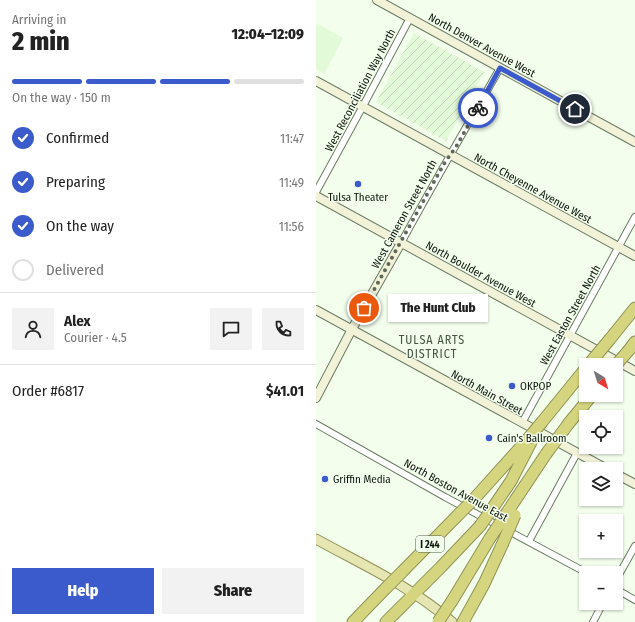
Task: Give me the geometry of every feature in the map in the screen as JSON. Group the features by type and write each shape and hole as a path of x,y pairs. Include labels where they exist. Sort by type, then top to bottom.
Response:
{"highway":[{"path":"594,358 635,308"},
{"path":"622,358 632,346"},
{"path":"386,622 480,526 511,481 529,441 542,422 579,376"},
{"path":"438,622 490,538 511,513 537,466 586,402"},
{"name":"I 244","path":"353,622 529,441"},
{"path":"463,622 484,584 502,545 511,513"}],"main road":[{"path":"316,539 415,593 452,622"}],"street":[{"name":"North Denver Avenue West","path":"377,0 635,142"},
{"name":"West Reconciliation Way North","path":"316,192 410,18"},
{"name":"West Cameron Street North","path":"316,398 352,330 500,68"},
{"name":"North Cheyenne Avenue West","path":"316,81 635,256"},
{"name":"North Boulder Avenue West","path":"316,196 635,371"},
{"name":"West Easton Street North","path":"522,423 635,217"},
{"name":"North Main Street","path":"316,310 594,462"},
{"name":"North Boston Avenue East","path":"316,424 445,497 579,569"},
{"path":"529,541 578,453"},
{"path":"623,478 635,484"},
{"path":"623,567 635,546"},
{"path":"623,593 635,600"},
{"path":"592,622 599,610"}],"shaded area":[{"path":"316,23 343,38 324,74 316,69"},
{"path":"414,33 484,72 446,141 376,102"}],"way so far":[{"path":"364,308 445,162 456,147 478,108"}],"place":[{"name":"Tulsa Theater","path":"358,184"},
{"name":"The Hunt Club","path":"364,308"},
{"name":"OKPOP","path":"512,386"},
{"name":"Cain's Ballroom","path":"489,438"},
{"name":"Griffin Media","path":"325,479"}],"district":[{"name":"TULSA ARTS DISTRICT","path":"432,347"}],"route":[{"path":"478,108 500,68 575,109"}]}
